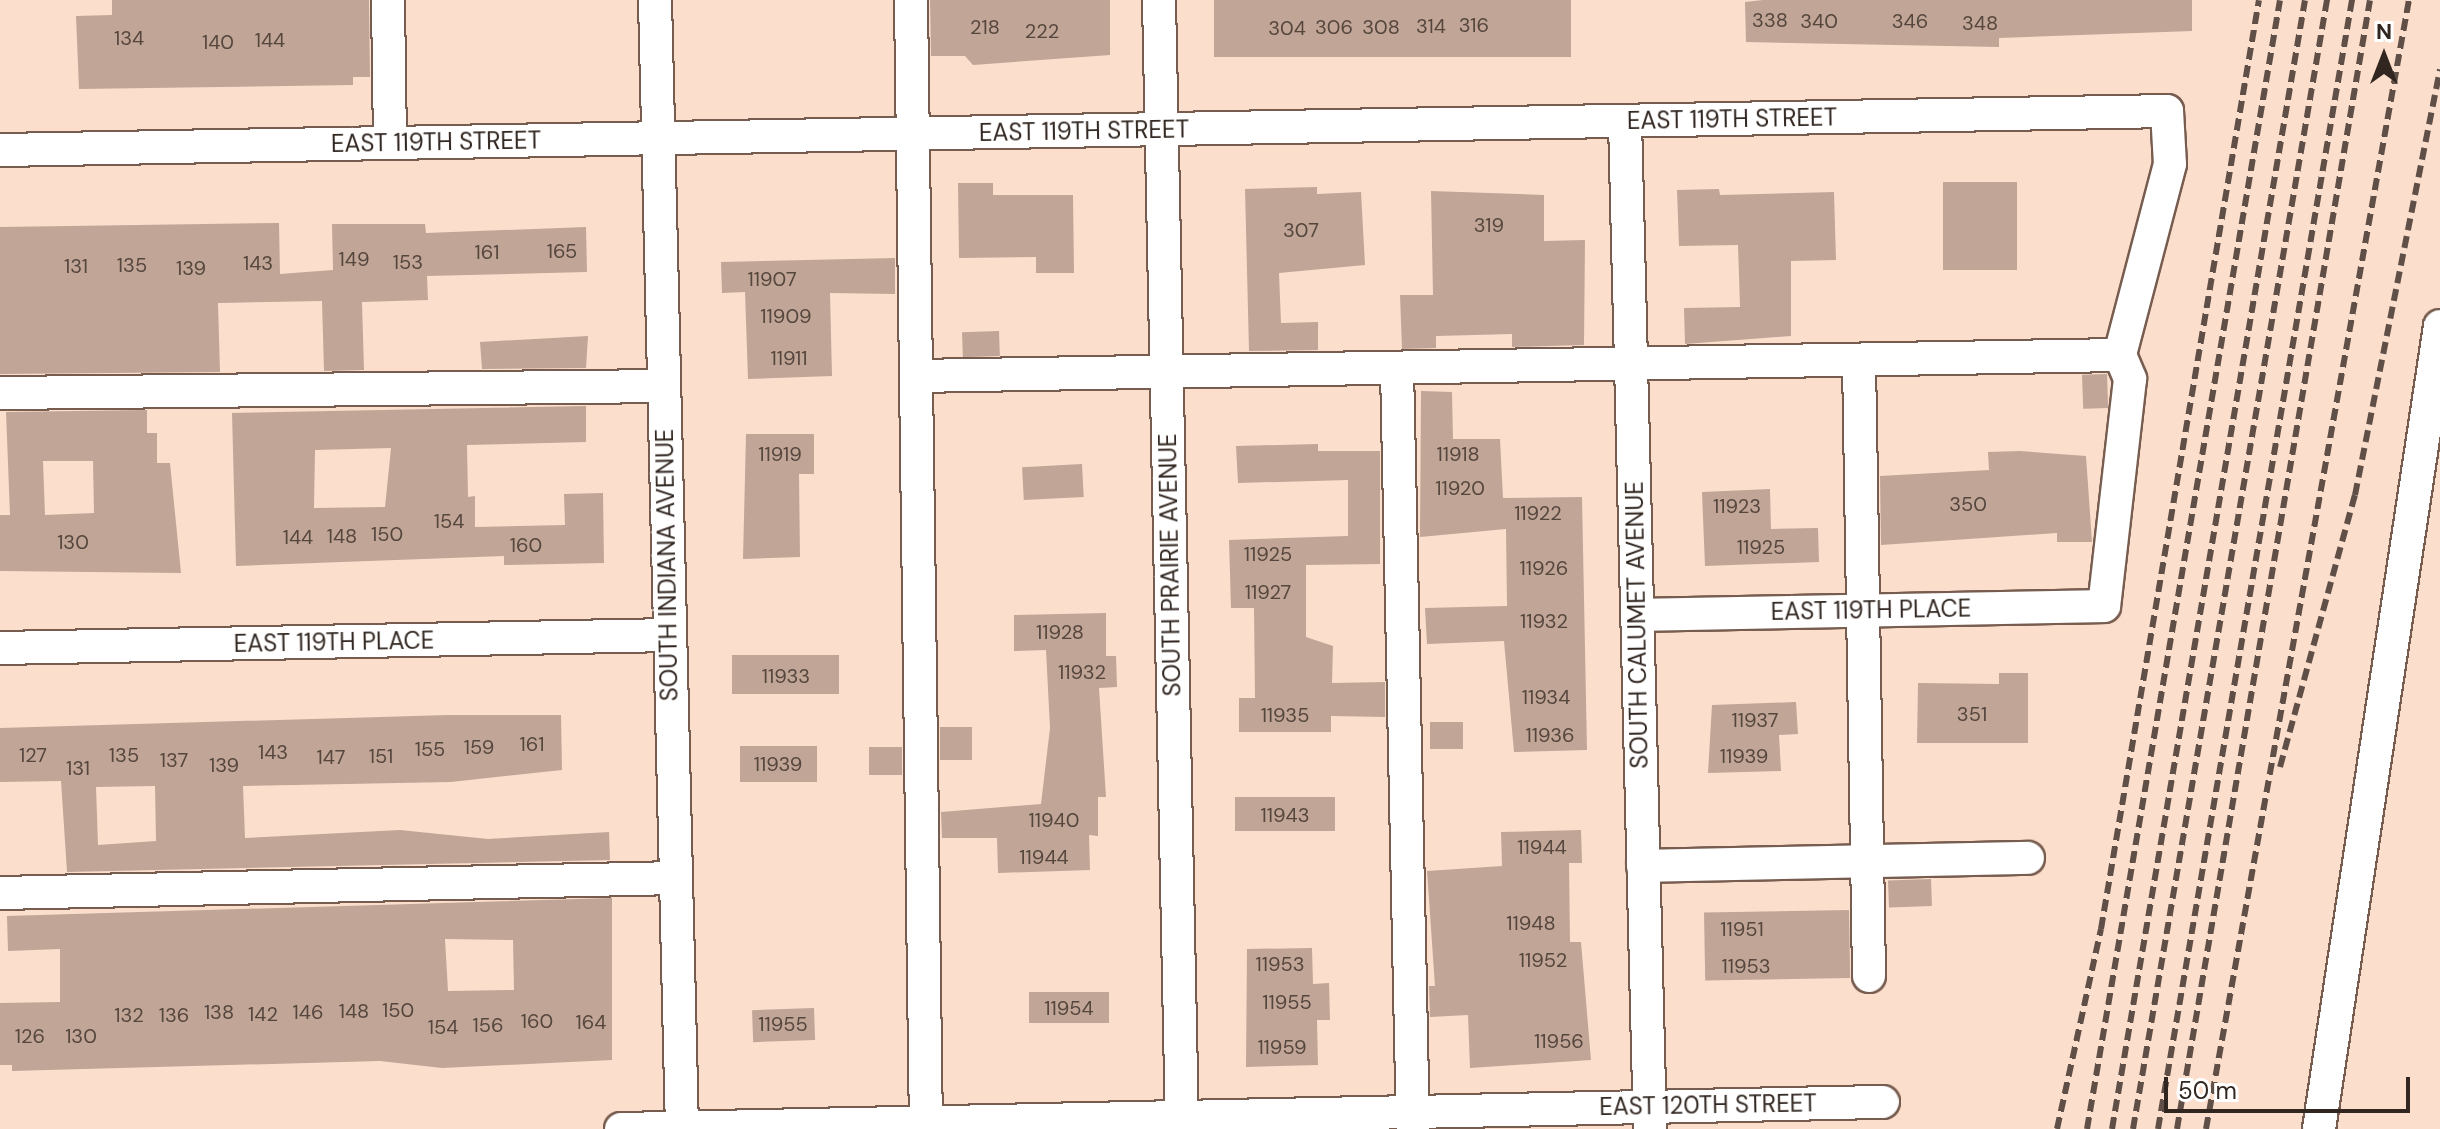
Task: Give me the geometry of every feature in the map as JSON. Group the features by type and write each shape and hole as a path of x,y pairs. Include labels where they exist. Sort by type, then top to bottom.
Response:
{"street":[{"path":"388,0 390,143"},
{"name":"SOUTH INDIANA AVENUE","path":"655,0 682,1128"},
{"path":"911,0 926,1126"},
{"name":"SOUTH PRAIRIE AVENUE","path":"1159,0 1182,1123"},
{"name":"EAST 119TH STREET","path":"0,150 2167,111 2170,164 2120,355"},
{"name":"SOUTH CALUMET AVENUE","path":"1625,121 1650,1118"},
{"path":"2319,1129 2440,326"},
{"path":"916,376 2120,355"},
{"name":"EAST 119TH PLACE","path":"1637,615 2104,606 2130,379 2120,355"},
{"path":"1859,360 1869,976"},
{"path":"1397,368 1413,1120"},
{"path":"0,393 663,386"},
{"name":"EAST 119TH PLACE","path":"0,648 668,635"},
{"path":"1643,866 2028,858"},
{"path":"0,893 675,878"},
{"name":"EAST 120TH STREET","path":"621,1129 1650,1118 1883,1102"}],"building":[{"path":"112,0 369,0 370,77 353,77 353,85 79,89 76,16 112,15"},
{"path":"930,0 1110,0 1110,55 973,65 965,56 931,56"},
{"path":"1214,0 1571,0 1571,57 1214,57"},
{"path":"1763,0 2192,0 2192,31 1999,38 1999,47 1746,42 1745,2"},
{"path":"1943,182 2017,182 2017,270 1943,270"},
{"path":"958,183 993,183 993,195 1073,195 1074,273 1036,273 1036,257 959,258"},
{"path":"1317,187 1317,194 1361,192 1365,265 1279,273 1281,323 1318,322 1318,350 1249,351 1245,189"},
{"path":"1719,189 1720,195 1834,192 1836,260 1791,261 1791,336 1685,344 1684,308 1740,307 1738,245 1679,246 1677,190"},
{"path":"1431,191 1544,195 1544,241 1585,240 1584,345 1512,347 1512,334 1436,336 1436,348 1402,349 1400,295 1433,295"},
{"path":"279,223 280,274 333,270 332,224 425,224 426,233 586,227 587,272 427,276 428,300 362,302 364,370 324,371 322,301 218,303 220,372 0,374 0,227"},
{"path":"895,258 895,294 830,293 832,376 748,379 745,292 722,293 721,262"},
{"path":"999,331 1000,356 963,357 962,332"},
{"path":"588,336 586,368 482,369 480,342"},
{"path":"2107,374 2108,408 2083,409 2082,375"},
{"path":"1421,391 1452,392 1453,439 1500,439 1503,498 1582,497 1587,750 1514,752 1504,641 1427,644 1425,608 1507,606 1506,529 1420,537"},
{"path":"586,406 586,442 467,445 468,497 475,496 475,527 565,525 564,494 603,493 604,563 504,565 504,556 236,566 232,413","holes":["391,448 385,507 314,508 315,450"]},
{"path":"147,410 147,433 157,433 157,463 170,463 181,573 0,571 0,515 10,515 6,412","holes":["43,461 93,461 94,513 45,515"]},
{"path":"746,434 814,434 814,474 799,474 800,557 743,559"},
{"path":"1318,444 1318,451 1380,451 1380,564 1306,565 1306,637 1333,646 1332,683 1385,682 1385,717 1331,716 1331,732 1239,732 1239,698 1255,698 1254,608 1231,608 1229,540 1348,536 1348,480 1238,483 1236,446"},
{"path":"1988,452 2086,456 2092,542 2057,542 2057,533 1881,545 1880,476 1989,470"},
{"path":"1082,464 1084,497 1024,500 1022,467"},
{"path":"1770,489 1771,529 1818,528 1819,562 1705,566 1702,492"},
{"path":"1106,613 1106,656 1116,656 1117,687 1099,688 1106,797 1098,797 1098,836 1089,835 1090,870 998,873 997,838 942,838 941,812 1041,804 1050,728 1046,650 1014,651 1014,615"},
{"path":"732,655 839,655 839,694 732,694"},
{"path":"1999,673 2028,673 2028,743 1917,743 1918,683 1999,684"},
{"path":"1796,702 1798,734 1779,735 1781,771 1708,773 1712,705"},
{"path":"448,715 561,715 562,770 451,782 243,786 245,838 400,830 488,839 609,832 610,860 67,872 61,781 0,782 0,728","holes":["155,786 156,841 98,845 96,787"]},
{"path":"1430,722 1463,722 1463,749 1430,749"},
{"path":"940,727 972,727 972,760 940,760"},
{"path":"740,746 817,746 817,782 740,782"},
{"path":"869,747 902,747 902,775 869,775"},
{"path":"1235,797 1335,797 1335,831 1235,831"},
{"path":"1581,830 1582,863 1569,863 1570,942 1581,942 1591,1060 1470,1068 1468,1015 1430,1017 1429,986 1435,986 1427,871 1502,866 1501,832"},
{"path":"1931,879 1932,906 1889,907 1888,881"},
{"path":"612,898 612,1060 442,1068 380,1061 12,1071 12,1065 0,1065 0,1003 60,1002 60,949 8,951 7,916","holes":["445,939 513,940 514,990 448,991"]},
{"path":"1849,910 1850,978 1705,981 1704,913"},
{"path":"1312,948 1313,984 1329,983 1330,1020 1317,1020 1318,1065 1246,1067 1247,949"},
{"path":"1029,992 1109,992 1109,1023 1029,1023"},
{"path":"814,1008 815,1040 753,1042 752,1010"}],"railway":[{"path":"2057,1129 2101,929 2259,0"},
{"path":"2087,1129 2280,0"},
{"path":"2112,1129 2305,0"},
{"path":"2133,1129 2327,0"},
{"path":"2158,1129 2352,0"},
{"path":"2177,1129 2370,0"},
{"path":"2206,1129 2409,0"},
{"path":"2280,767 2355,495 2440,69"}]}
